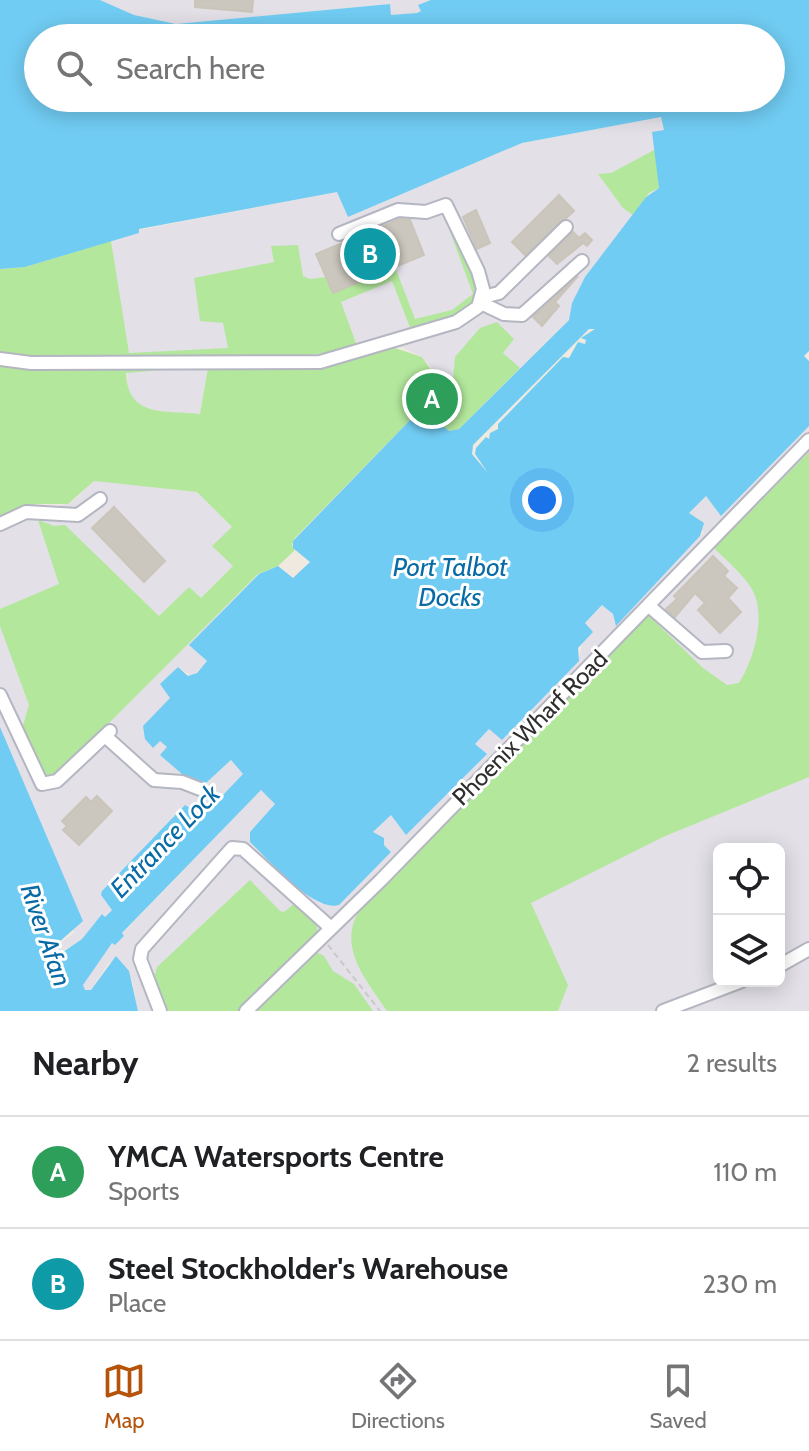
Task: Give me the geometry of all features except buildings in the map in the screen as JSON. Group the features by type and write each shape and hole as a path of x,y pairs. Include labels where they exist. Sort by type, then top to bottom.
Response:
{"lane":[{"path":"339,234 401,209 426,212 445,202 478,271 482,300"},
{"path":"0,359 31,363 320,362 468,316 482,300 496,295 566,227"},
{"path":"482,300 508,315 522,315 582,261"},
{"name":"Phoenix Wharf Road","path":"246,1011 649,606 809,440"},
{"path":"0,524 26,512 78,515 100,499"},
{"path":"649,606 702,652 726,651"},
{"path":"0,695 42,784 57,781 108,734 154,780 182,782 200,789"},
{"path":"160,1011 140,959 142,949 232,848 243,849 326,933"},
{"path":"785,963 809,949"},
{"path":"663,1011 726,987"}],"path":[{"path":"326,933 380,1011"}],"shaded area":[{"path":"100,0 431,0 418,13 391,15 390,4 176,24 134,15"},
{"path":"661,117 664,130 653,132 658,160 646,197 585,277 572,303 571,317 461,427 412,418 431,375 431,367 422,357 402,347 252,369 208,368 196,460 127,392 128,353 111,241 139,233 139,230 337,192 349,217 522,143"},
{"path":"809,426 809,1011 138,1011 132,979 109,962 91,990 85,990 83,985 101,955 112,943 116,945 124,936 122,934 261,790 275,804 250,832 250,842 320,904 391,852 373,833 391,814 407,834 486,755 475,744 490,728 502,739 580,655 585,623 603,605 613,614 616,625 704,532 688,514 706,496 721,516"},
{"path":"94,481 197,492 267,563 190,645 207,662 192,676 178,667 161,684 170,695 169,700 143,726 153,747 160,741 168,747 161,755 184,775 206,783 232,760 243,774 203,816 185,805 102,891 112,909 105,917 102,914 82,939 51,957 49,951 74,933 50,844 0,727 0,518 36,504 56,507 73,501"}],"green space":[{"path":"656,149 659,188 649,193 633,215 623,208 598,174 611,173"},
{"path":"445,218 458,236 473,269 475,302 460,313 411,330 392,281 341,302 357,346 337,351 286,356 108,359 0,355 0,269 25,267 111,241 129,353 228,348 223,323 200,321 194,278 274,262 271,246 298,245 303,276 310,279 326,277 333,293 395,267 415,319 452,310 473,294"},
{"path":"497,322 514,339 503,353 520,368 459,429 449,431 436,420 452,391 455,357 480,328"},
{"path":"392,347 422,357 431,370 412,418 294,539 292,545 295,550 278,566 258,574 56,776 45,780 22,729 29,705 0,626 0,609 59,584 38,520 54,526 65,525 159,616 189,587 201,598 233,566 212,546 232,527 197,492 94,481 68,504 36,504 0,518 0,364 161,367 161,370 126,373 133,398 150,409 200,414 208,368 315,369"},
{"path":"809,452 809,777 663,837 531,903 568,985 558,1011 387,1011 357,964 353,951 351,938 359,911 648,615 703,668 727,685 739,683 756,638 757,601 745,579 714,548"},
{"path":"250,880 280,911 284,912 295,903 316,920 318,935 239,1011 168,1011 153,981 157,967"},
{"path":"316,952 324,956 333,971 354,984 373,1011 253,1011"}],"water":[{"name":"Port Talbot Docks","path":"0,0 100,0 134,15 176,24 390,4 391,15 417,13 421,11 418,5 431,0 809,0 809,351 804,356 809,361 809,426 721,516 706,496 689,513 704,523 700,536 616,626 613,614 602,605 585,623 593,632 578,648 579,661 502,740 489,729 475,744 487,754 406,835 391,815 373,832 384,838 384,845 391,852 339,905 328,905 304,893 250,842 250,832 275,804 261,790 122,933 124,936 115,945 112,943 83,985 85,990 91,990 116,956 129,971 138,1011 0,1011 0,727 83,921 50,950 49,956 54,958 82,939 102,914 105,917 112,910 101,895 102,891 185,805 203,816 243,774 231,760 206,783 182,774 160,755 167,747 160,741 153,748 145,739 143,726 170,698 160,684 178,667 188,676 197,673 207,661 189,645 259,574 278,566 293,578 310,562 293,548 293,541 412,418 436,420 449,431 459,429 569,320 572,303 585,277 646,197 659,188 652,132 664,130 661,117 522,143 348,217 337,192 139,229 139,233 25,267 0,269"}],"pier":[{"path":"589,329 595,329 581,338 586,340 585,344 578,342 569,358 563,357 498,424 498,429 490,433 489,439 486,437 476,448 475,454 488,473 472,454 473,445"}],"place":[{"name":"Steel Stockholder's Warehouse","path":"370,254"},
{"name":"YMCA Watersports Centre","path":"432,399"}],"water label":[{"name":"Entrance Lock","path":"165,841"},
{"name":"River Afan","path":"46,935"}]}
